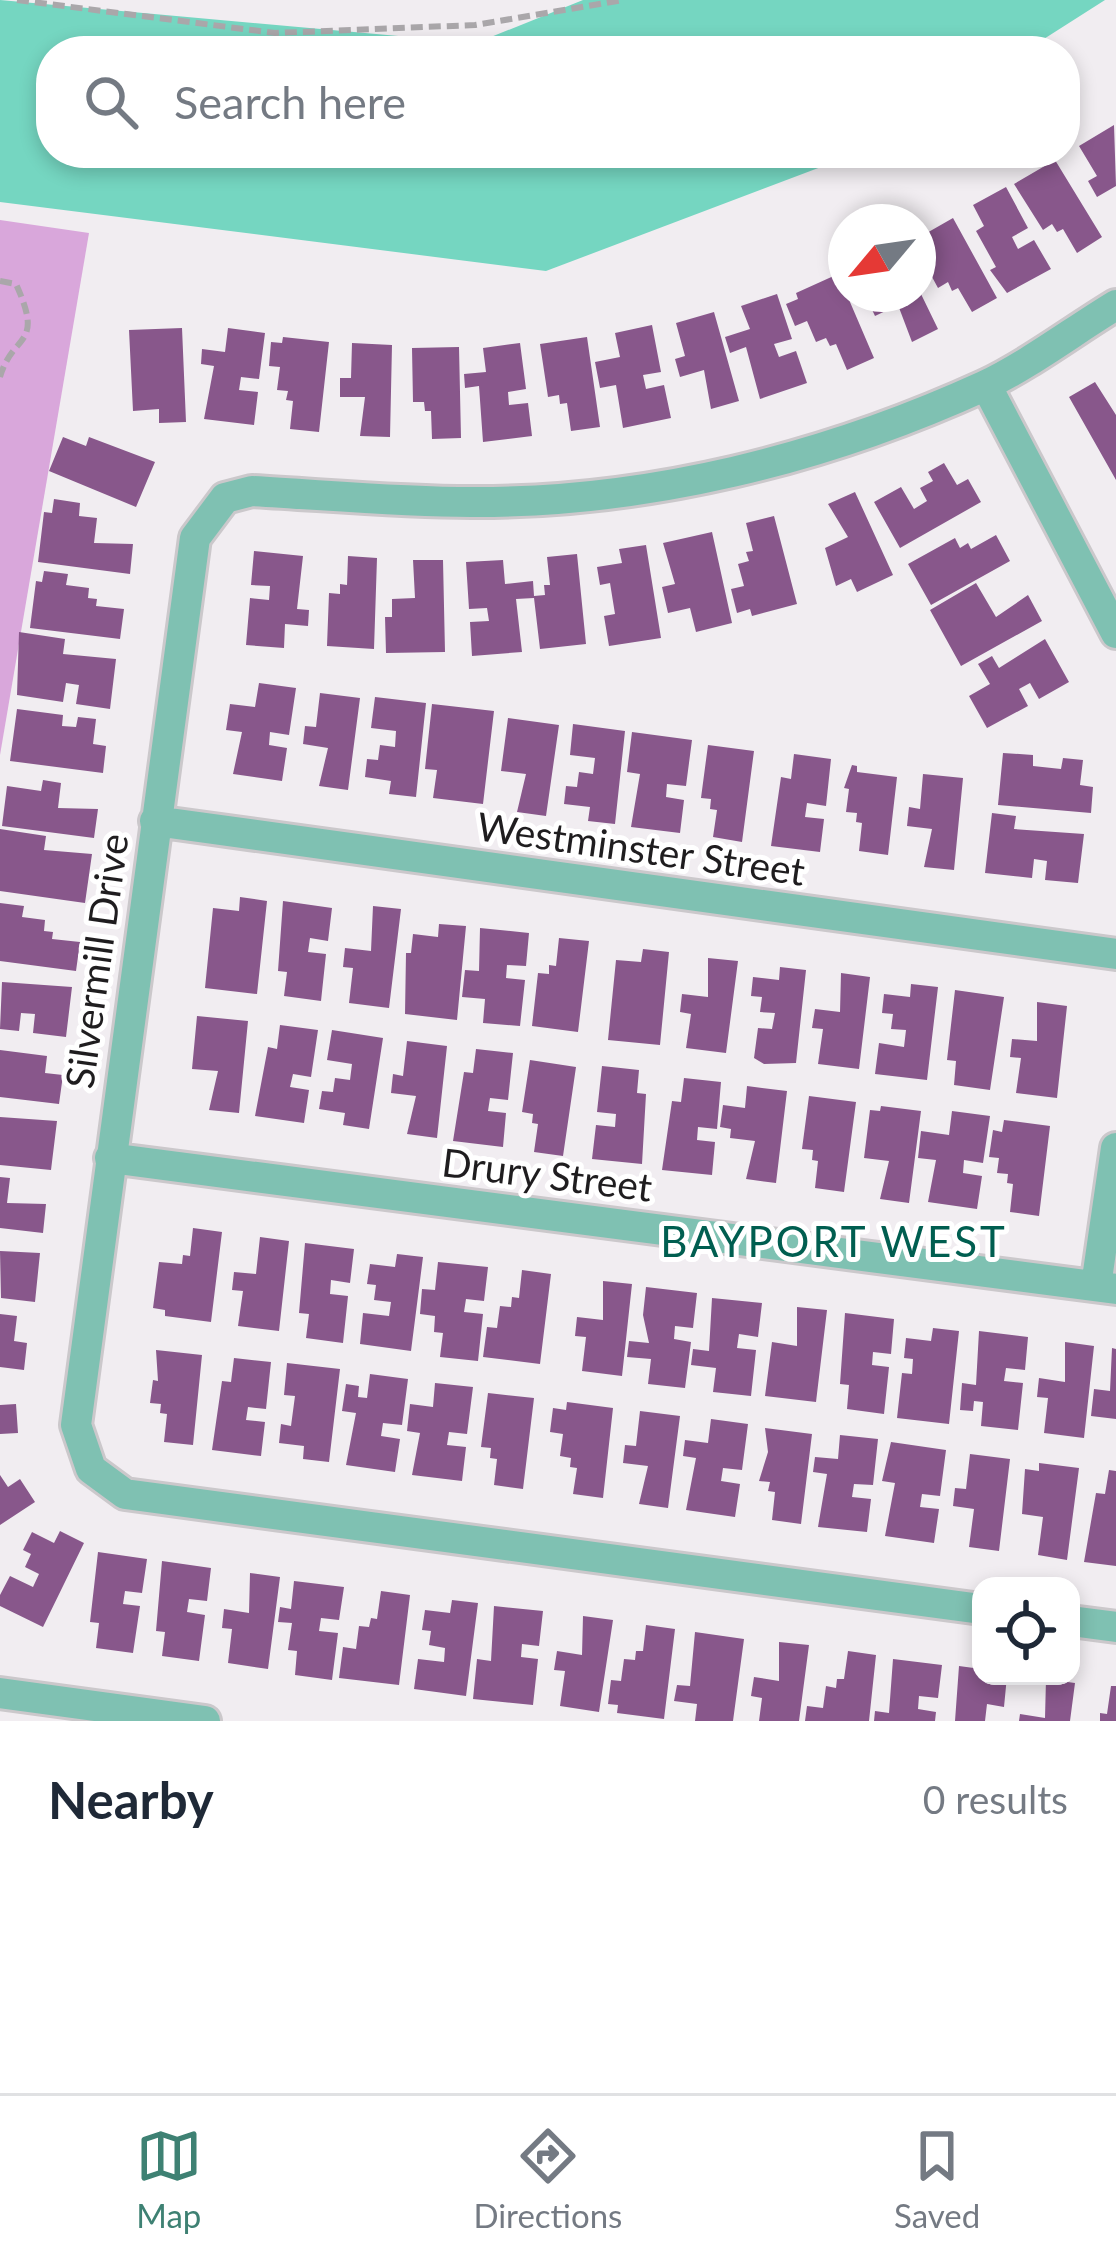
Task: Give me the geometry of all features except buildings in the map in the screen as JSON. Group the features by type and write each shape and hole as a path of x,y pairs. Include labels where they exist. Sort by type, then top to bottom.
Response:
{"street":[{"name":"Silvermill Drive","path":"972,1608 124,1494 91,1468 76,1426 195,538 225,497 252,491 472,502 611,495 710,478 813,451 986,385 1116,304"},
{"path":"986,385 1116,633"},
{"name":"Westminster Street","path":"155,821 1116,954"},
{"path":"1106,1287 1116,1148"},
{"name":"Drury Street","path":"110,1158 1106,1287"},
{"path":"1080,1622 1116,1627"},
{"path":"0,1693 205,1721"}],"path":[{"path":"17,0 275,33 475,25 623,0"},
{"path":"0,281 16,284 28,311 25,342 0,376"}],"shaded area":[{"path":"0,0 399,36 36,36 36,168 818,168 546,271 0,202"},
{"path":"583,0 1105,0 1049,36 493,36"},
{"path":"0,220 89,233 0,755"}],"district":[{"name":"BAYPORT WEST","path":"834,1242"}]}
